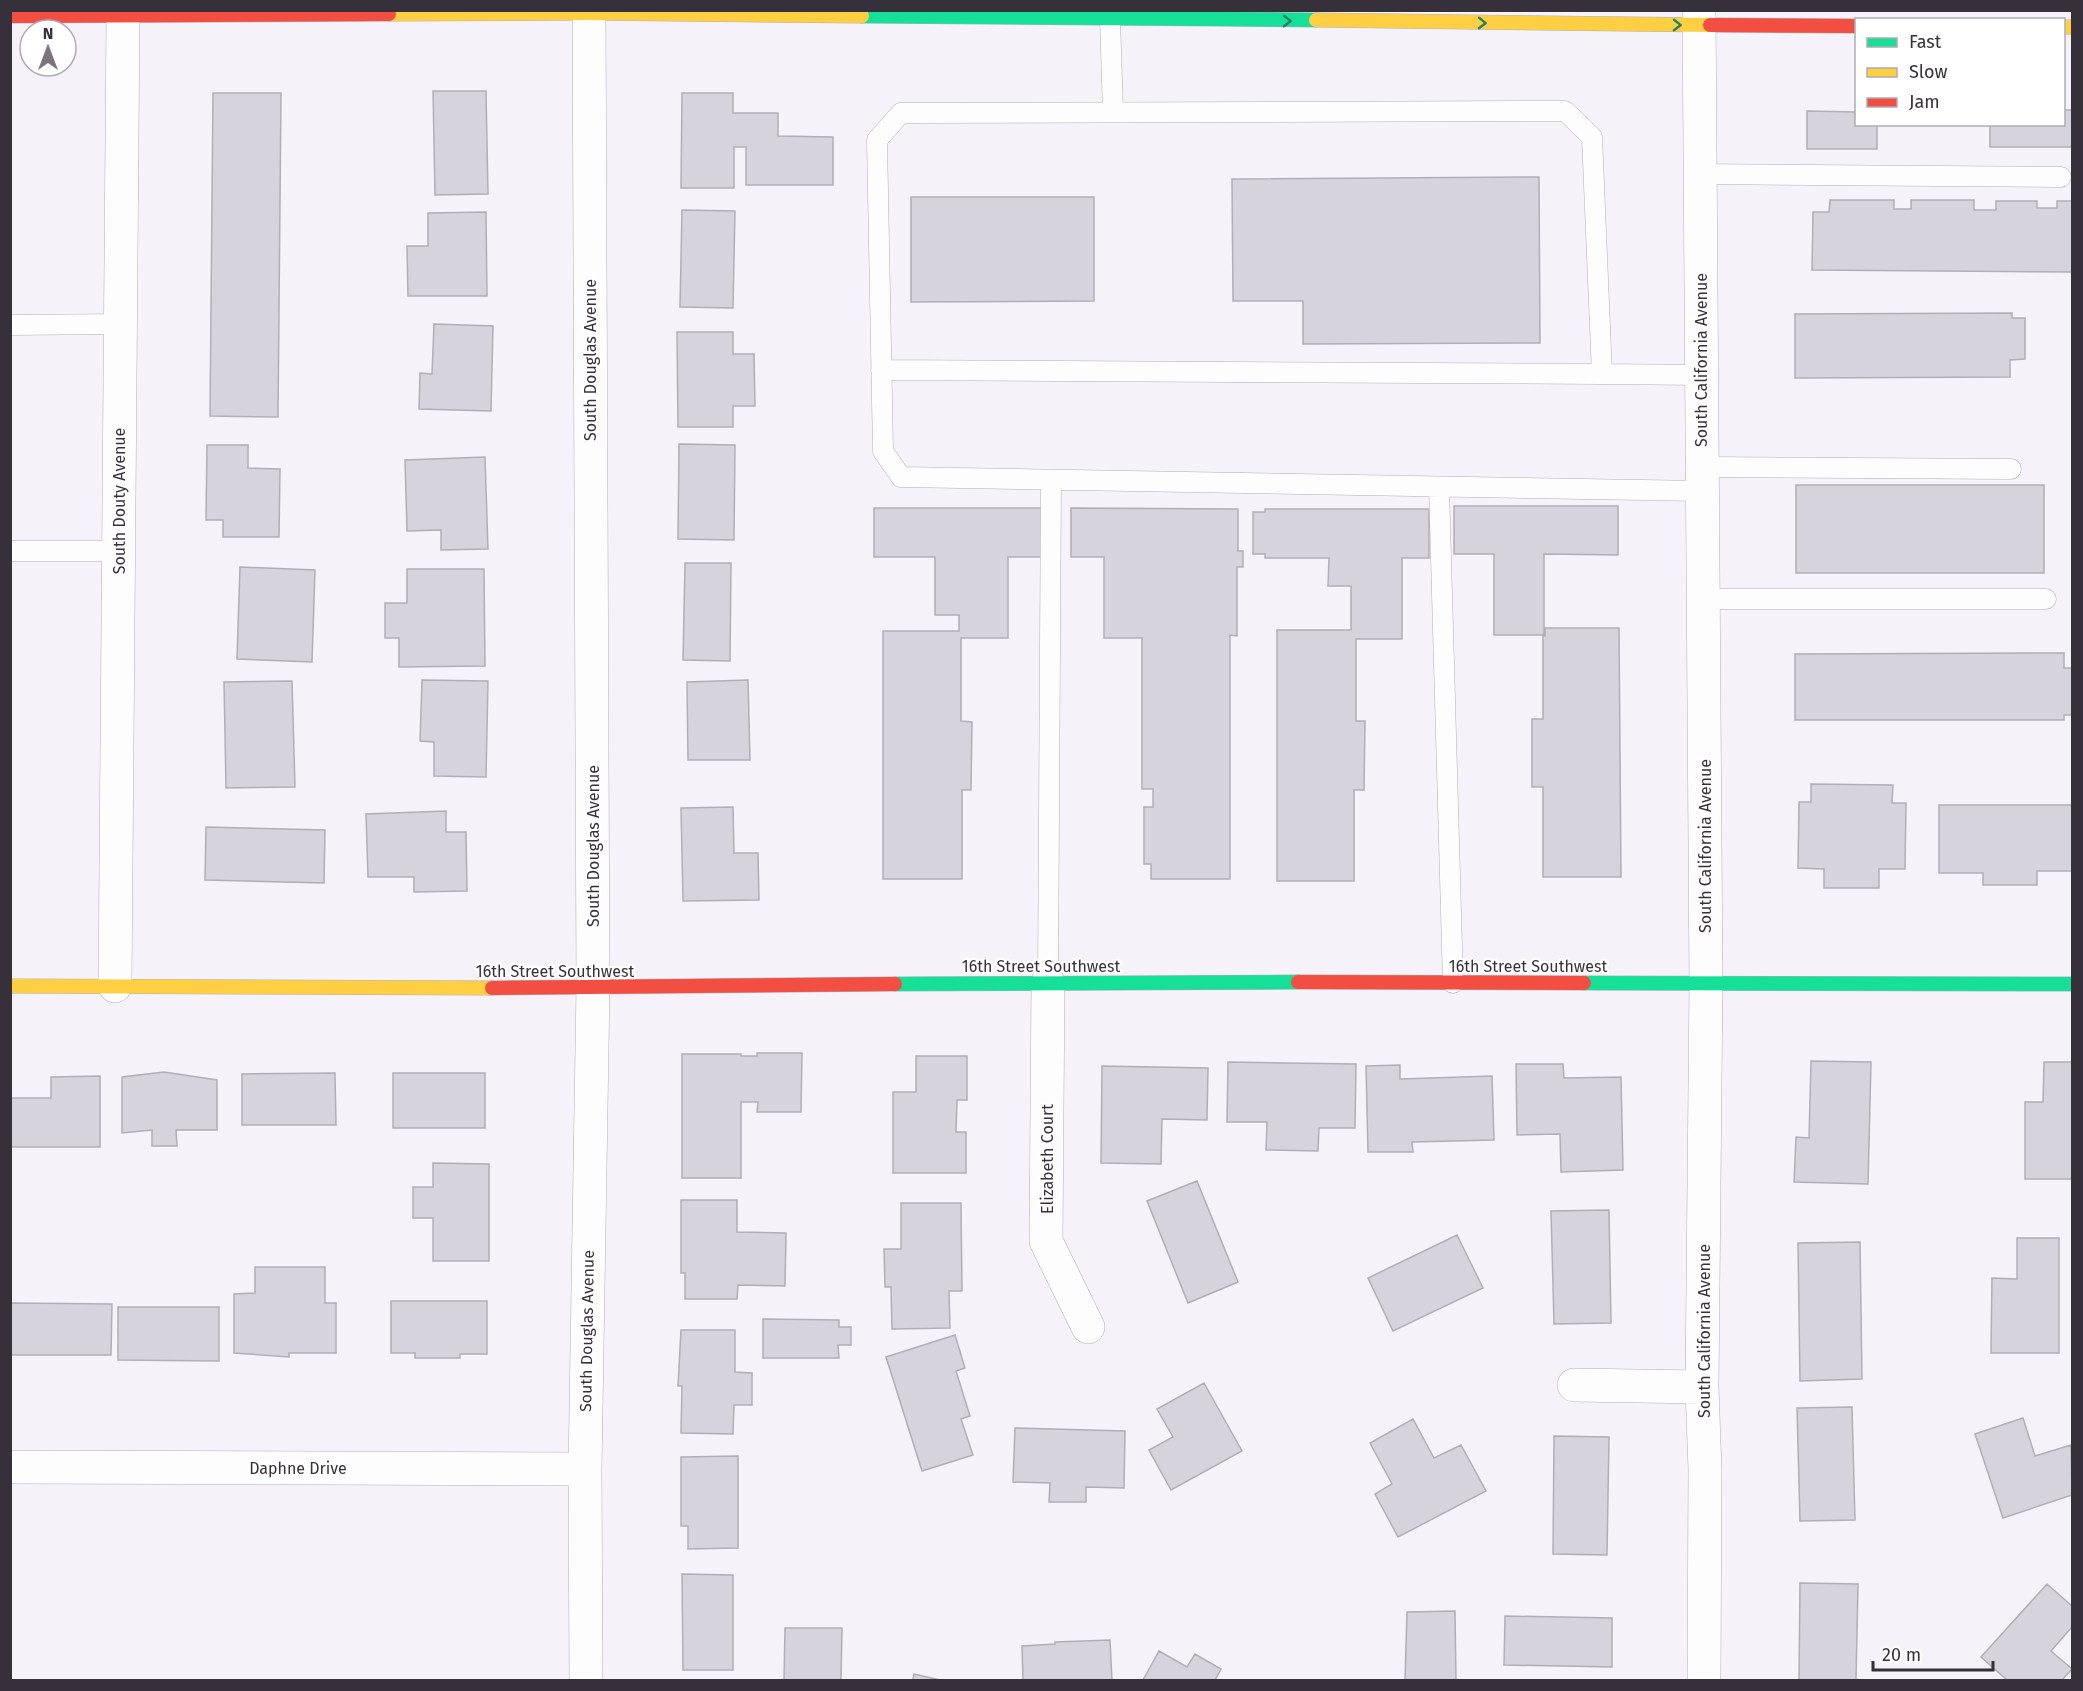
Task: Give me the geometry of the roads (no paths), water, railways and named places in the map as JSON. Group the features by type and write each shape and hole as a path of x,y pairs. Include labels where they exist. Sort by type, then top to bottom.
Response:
{"street":[{"path":"10,16 589,12 1110,20 1699,18 1855,26"},
{"name":"South Douglas Avenue","path":"586,1680 585,1469 593,988 589,12"},
{"name":"South Douty Avenue","path":"115,986 123,17"},
{"name":"South California Avenue","path":"1699,18 1706,983 1702,1387 1705,1470 1704,1680"},
{"name":"16th Street Southwest","path":"10,986 593,988 1048,982 2073,984"},
{"name":"Elizabeth Court","path":"1048,982 1046,1242 1088,1327"},
{"path":"1574,1385 1702,1387"},
{"name":"Daphne Drive","path":"10,1467 585,1469"}],"lane":[{"path":"1110,20 1113,112"},
{"path":"1602,374 1592,137 1565,111 901,113 877,140 883,451 901,477 1439,487 2012,469"},
{"path":"1700,174 2061,177"},
{"path":"10,326 120,324"},
{"path":"881,370 1701,375"},
{"path":"1048,982 1051,480"},
{"path":"1439,487 1453,983"},
{"path":"10,551 119,551"},
{"path":"1703,598 2046,598"}]}
